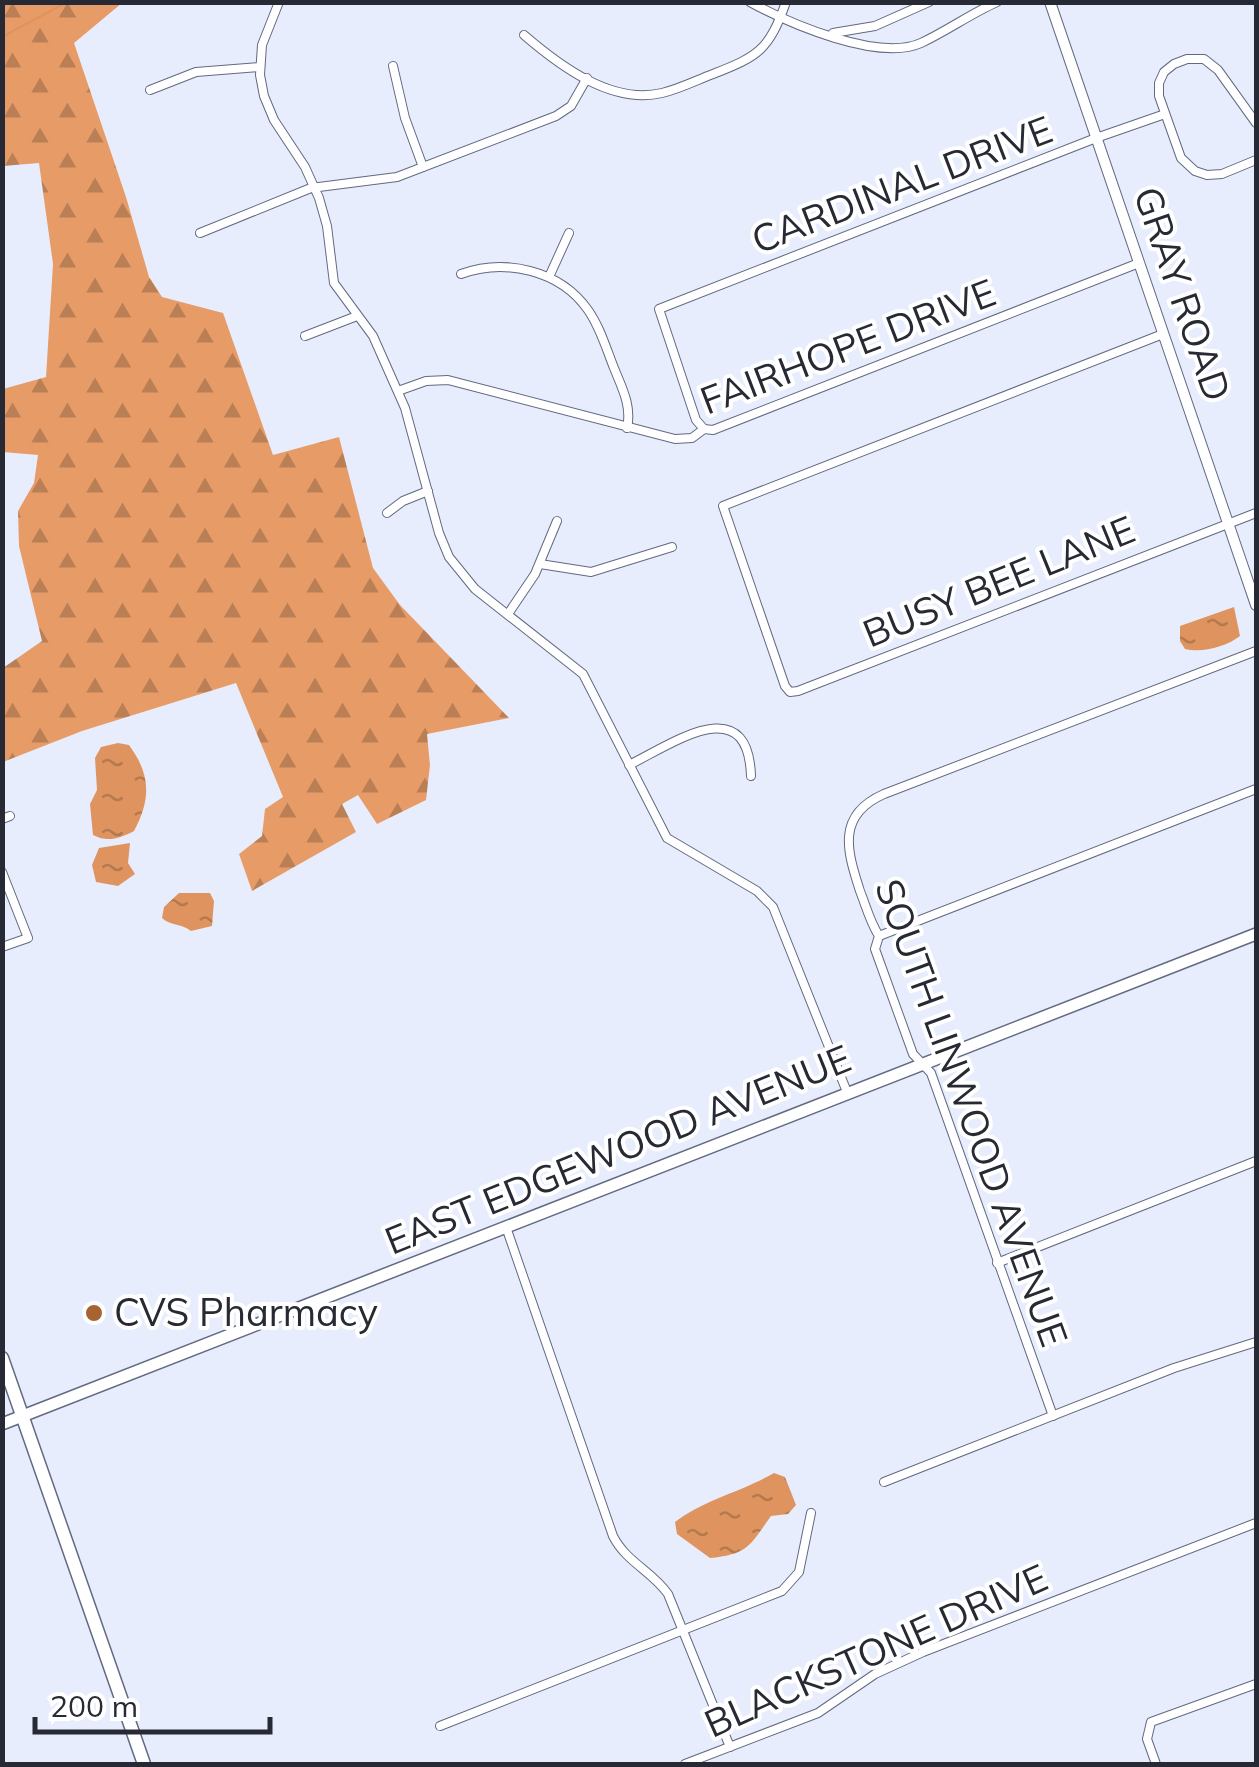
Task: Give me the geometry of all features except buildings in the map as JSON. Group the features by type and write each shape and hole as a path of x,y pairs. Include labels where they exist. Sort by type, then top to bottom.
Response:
{"main road":[{"name":"EAST EDGEWOOD AVENUE","path":"2,1424 1256,934"},
{"path":"2,1358 144,1764"}],"street":[{"path":"278,2 264,35 260,68 269,110 315,187 326,219 332,278 376,341 398,391 439,533 453,564 475,589 583,674 667,838 757,891 773,907 848,1092"},
{"path":"750,2 864,47 891,50 922,43 997,2"},
{"path":"524,35 556,62 620,93 663,93 756,56 771,40 786,2"},
{"path":"829,34 875,26 929,2"},
{"name":"GRAY ROAD","path":"1050,2 1256,604"},
{"path":"1256,123 1218,70 1198,58 1174,64 1160,77 1158,90 1181,158 1194,171 1222,174 1256,160"},
{"path":"394,66 405,118 422,168"},
{"path":"150,90 196,72 260,68"},
{"path":"200,233 315,187 390,178 556,116 571,106 587,78"},
{"name":"CARDINAL DRIVE","path":"704,429 696,420 659,309 1166,114"},
{"path":"549,277 569,233"},
{"name":"FAIRHOPE DRIVE","path":"398,391 426,381 448,380 681,440 1139,263"},
{"path":"461,274 492,267 521,269 549,277 574,293 595,322 626,400 627,428"},
{"path":"305,336 358,316"},
{"name":"BUSY BEE LANE","path":"1164,334 723,506 776,666 790,692 1256,513"},
{"path":"387,513 428,491"},
{"path":"508,614 540,564 557,522"},
{"path":"540,564 591,572 672,546"},
{"name":"SOUTH LINWOOD AVENUE","path":"1053,1416 931,1073 913,1054 876,949 879,936 850,862 850,828 863,807 884,794 1256,651"},
{"path":"629,765 702,728 720,726 739,735 750,755 750,776"},
{"path":"879,936 1256,788"},
{"path":"2,872 28,938 2,947"},
{"path":"997,1263 1256,1161"},
{"path":"506,1226 612,1536 625,1555 664,1588 730,1747"},
{"path":"884,1482 1190,1362 1256,1342"},
{"path":"440,1726 775,1594 793,1581 802,1561 811,1513"},
{"name":"BLACKSTONE DRIVE","path":"686,1764 818,1713 876,1674 922,1652 1256,1523"},
{"path":"1156,1764 1147,1730 1151,1722 1256,1684"}],"green space":[{"path":"3,2 122,3 74,43 149,277 162,297 223,313 273,455 339,437 373,568 400,605 509,718 427,734 430,765 426,800 377,824 358,795 342,804 356,832 252,891 239,854 262,836 265,809 283,797 236,683 82,731 3,762 3,668 42,641 19,546 18,511 34,483 38,455 3,452 3,389 46,377 53,264 39,163 3,166"}],"water":[{"path":"1234,607 1240,636 1214,648 1185,649 1180,641 1180,626"},
{"path":"129,745 136,756 145,777 146,798 134,831 104,839 93,835 90,804 97,790 95,758 101,747"},
{"path":"130,843 128,863 135,874 118,886 96,882 92,865 99,848"},
{"path":"179,893 210,893 214,901 212,926 191,931 162,918 164,907"},
{"path":"774,1473 785,1477 796,1505 788,1514 771,1516 741,1551 710,1558 677,1534 675,1522 685,1515"}],"waterway":[{"path":"2,37 67,2"}],"place":[{"name":"CVS Pharmacy","path":"94,1313"}]}
